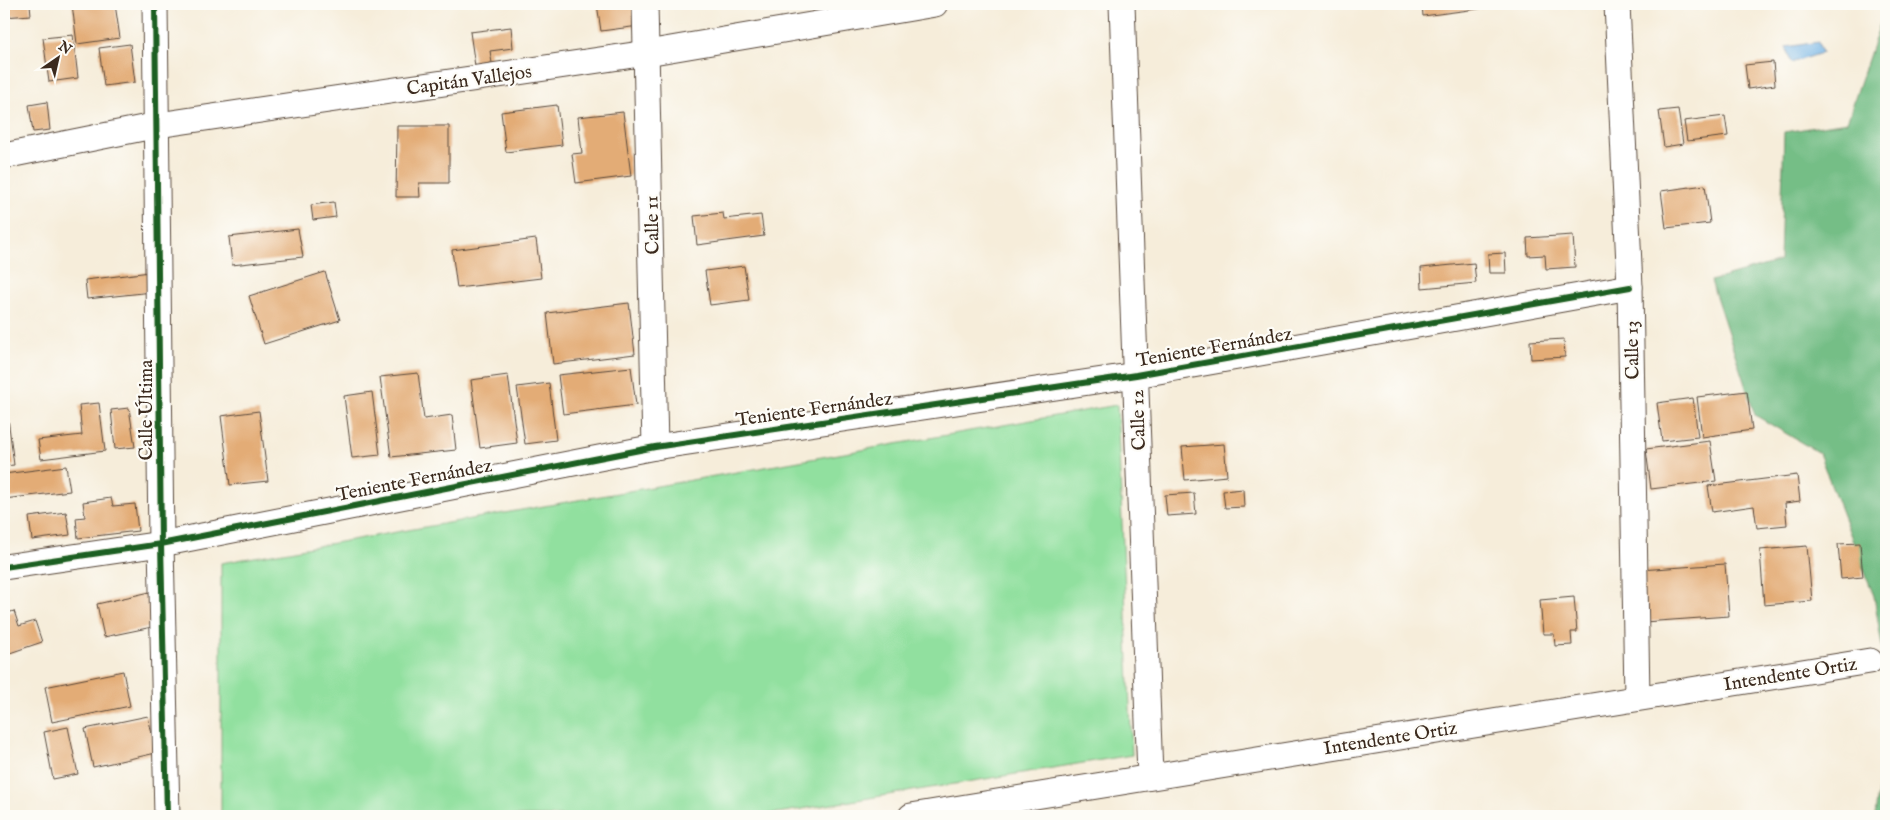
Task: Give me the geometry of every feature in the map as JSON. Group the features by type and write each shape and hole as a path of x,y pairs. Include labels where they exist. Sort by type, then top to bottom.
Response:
{"street":[{"name":"Calle Última","path":"155,4 158,125 161,544 167,816"},
{"name":"Calle 11","path":"645,4 655,447"},
{"name":"Capitán Vallejos","path":"4,156 158,125 647,53 935,4"},
{"name":"Calle 12","path":"1122,4 1150,776"},
{"name":"Calle 13","path":"1617,4 1630,287 1637,697"},
{"name":"Teniente Fernández","path":"4,567 161,544 655,447 1136,376 1630,287"},
{"name":"Intendente Ortiz","path":"911,816 1637,697 1870,661"}],"green space":[{"path":"1884,4 1886,4 1886,672 1874,596 1819,453 1755,415 1711,281 1780,261 1784,132 1847,122 1884,12"},
{"path":"1117,405 1132,755 759,816 221,816 221,563"},
{"path":"1886,728 1886,816 1875,816"}],"water":[{"path":"1818,42 1822,53 1791,63 1786,47"}],"building":[{"path":"4,4 30,4 31,15 4,17"},
{"path":"72,4 115,4 120,38 77,44"},
{"path":"597,4 636,4 639,26 601,31"},
{"path":"1422,4 1485,4 1485,8 1423,16"},
{"path":"511,27 513,48 490,51 492,63 475,66 470,32"},
{"path":"73,35 78,78 49,82 43,38"},
{"path":"130,44 135,82 104,86 99,48"},
{"path":"1773,62 1775,85 1748,89 1745,65"},
{"path":"47,102 50,130 33,132 29,105"},
{"path":"557,105 562,145 506,152 501,112"},
{"path":"1678,109 1683,144 1664,147 1659,111"},
{"path":"623,112 631,176 576,183 572,154 582,153 578,117"},
{"path":"1725,116 1728,136 1687,141 1684,121"},
{"path":"397,126 449,126 449,183 419,183 420,197 396,197"},
{"path":"1705,185 1710,223 1666,228 1661,191"},
{"path":"334,202 336,217 313,220 311,205"},
{"path":"723,213 724,219 761,215 764,236 697,245 694,216"},
{"path":"298,229 303,257 232,265 229,237"},
{"path":"1573,235 1575,267 1546,269 1545,255 1528,256 1527,238"},
{"path":"536,239 541,278 457,288 452,250"},
{"path":"1505,253 1506,273 1489,273 1488,254"},
{"path":"1474,263 1476,283 1422,288 1421,268"},
{"path":"744,266 749,300 710,305 705,271"},
{"path":"150,272 152,292 87,299 85,280"},
{"path":"325,272 340,320 264,344 249,296"},
{"path":"629,303 635,354 553,364 547,313"},
{"path":"1564,339 1565,357 1531,359 1530,341"},
{"path":"631,367 636,405 563,414 558,375"},
{"path":"418,373 424,419 452,415 456,450 391,457 380,377"},
{"path":"508,375 517,443 480,448 471,380"},
{"path":"549,383 556,440 525,444 517,387"},
{"path":"1747,391 1752,430 1702,437 1697,397"},
{"path":"372,392 380,455 352,458 344,396"},
{"path":"1693,398 1698,437 1662,441 1657,403"},
{"path":"99,403 105,451 41,459 38,440 82,435 79,405"},
{"path":"129,408 135,447 115,449 111,410"},
{"path":"259,411 268,481 230,485 221,416"},
{"path":"4,418 8,418 14,465 4,466"},
{"path":"1710,441 1716,481 1651,489 1646,449"},
{"path":"1224,444 1227,476 1185,480 1182,447"},
{"path":"66,466 70,491 4,499 4,474"},
{"path":"1797,475 1800,501 1785,503 1787,525 1757,528 1754,506 1712,512 1708,486"},
{"path":"1243,489 1244,507 1225,508 1223,491"},
{"path":"1194,493 1196,514 1167,516 1165,495"},
{"path":"111,498 113,506 135,504 138,531 78,538 76,518 85,517 83,502"},
{"path":"66,512 70,535 32,540 29,517"},
{"path":"1860,543 1863,577 1841,579 1838,544"},
{"path":"1807,546 1812,601 1764,605 1760,550"},
{"path":"1725,564 1729,616 1644,622 1640,570"},
{"path":"150,592 157,626 104,637 97,604"},
{"path":"1574,597 1577,632 1571,632 1572,645 1555,646 1554,634 1543,634 1540,600"},
{"path":"14,611 19,626 35,621 42,642 4,655 4,614"},
{"path":"123,671 130,706 52,722 45,687"},
{"path":"148,716 156,753 93,767 85,729"},
{"path":"68,727 78,774 53,779 44,732"}],"cycle path":[{"path":"155,4 161,544 167,816"},
{"path":"4,567 161,544 655,447 1136,375 1630,287"}]}
